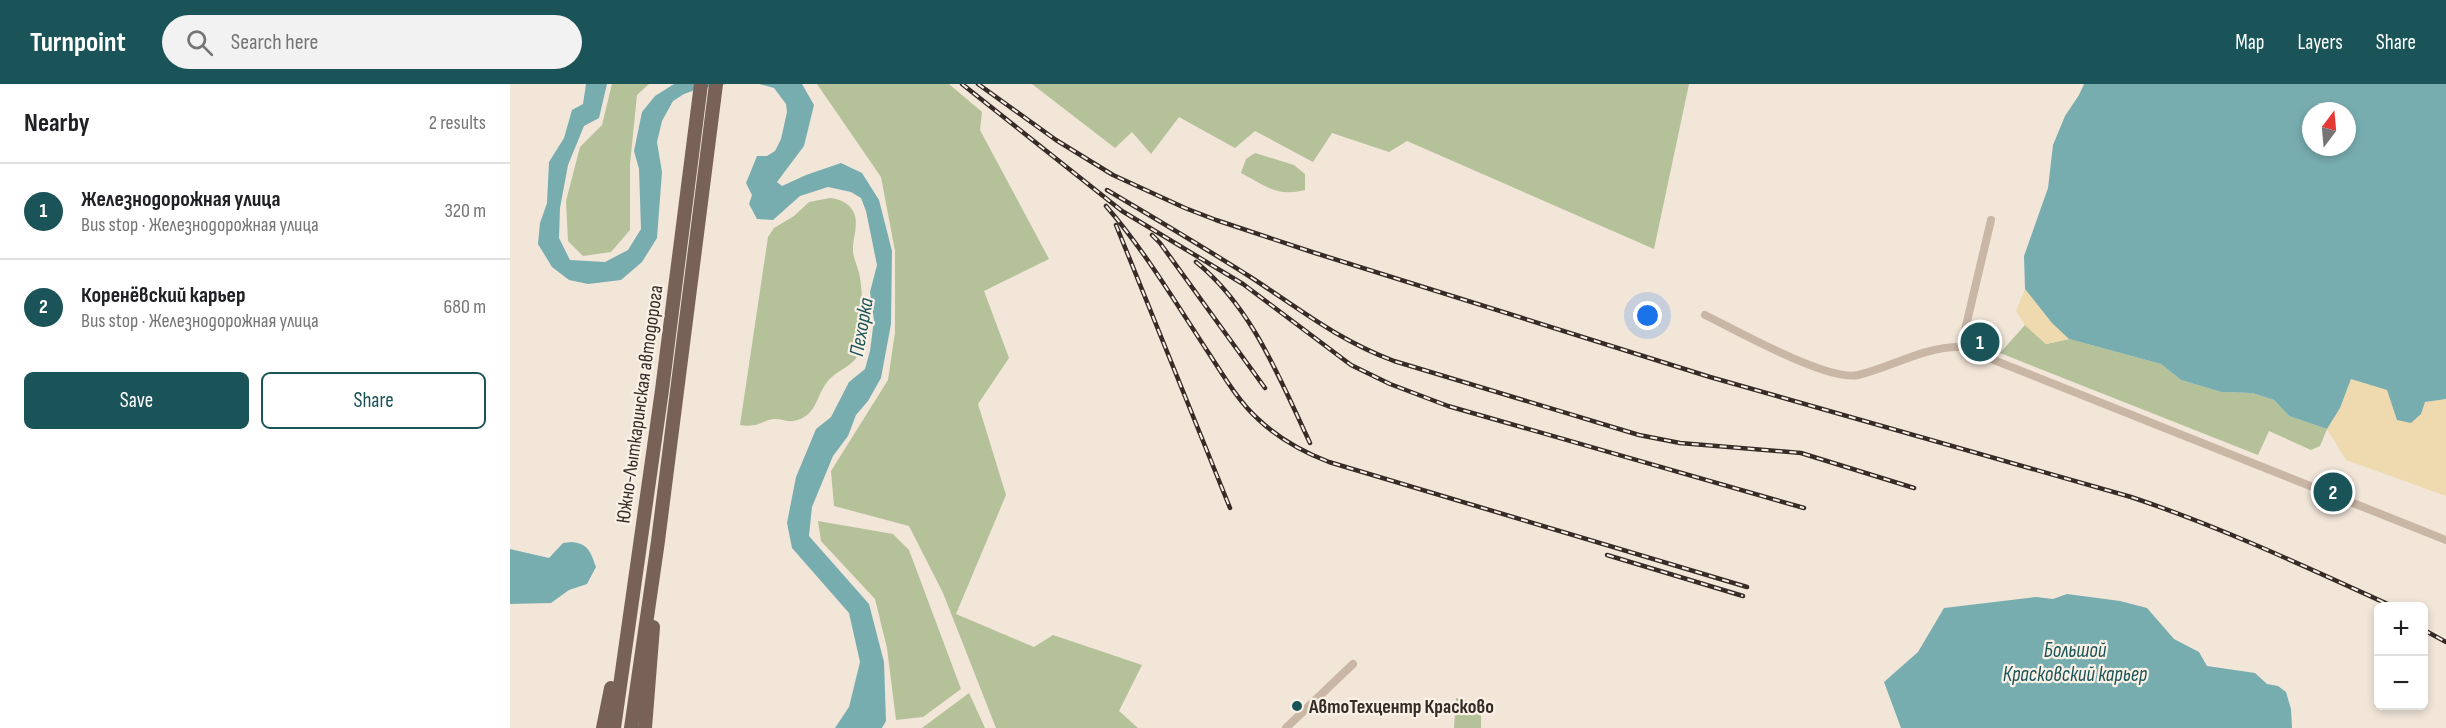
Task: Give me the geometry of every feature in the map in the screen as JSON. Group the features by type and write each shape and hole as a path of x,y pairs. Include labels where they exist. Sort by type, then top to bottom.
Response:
{"main road":[{"name":"Южно-Лыткаринская автодорога","path":"631,728 658,541 669,391 701,84"},
{"name":"Южно-Лыткаринская автодорога","path":"614,728 640,539 669,391 716,84"},
{"path":"603,728 640,539"},
{"path":"645,728 651,671 658,541"}],"street":[{"path":"1961,347 1991,220"},
{"path":"1705,315 1767,345 1838,375 1859,374 1936,350 1961,347 2446,540"},
{"path":"1286,728 1353,664"}],"green space":[{"path":"612,84 649,84 637,95 630,164 630,230 611,252 583,256 568,241 566,201 580,147 602,125"},
{"path":"817,84 949,84 982,112 980,130 1049,259 984,291 1009,358 978,404 1006,495 956,614 1034,647 1053,635 1142,665 1119,711 1138,728 996,728 943,593 909,526 834,506 831,471 888,380 895,332 895,251 881,177"},
{"path":"1032,84 1689,84 1654,249 1407,141 1389,152 1332,133 1313,162 1255,131 1235,148 1179,117 1151,154 1132,132 1115,148"},
{"path":"1255,153 1294,165 1305,174 1305,190 1279,191 1241,173 1246,159"},
{"path":"830,198 846,203 855,216 853,251 861,285 862,306 862,329 858,355 853,362 827,382 813,409 802,418 791,421 775,419 756,425 740,425 768,237 774,228 794,216 809,202"},
{"path":"2025,325 2046,344 2069,339 2161,364 2181,380 2221,392 2252,393 2274,400 2289,416 2327,429 2320,446 2311,450 2269,431 2258,455 2000,353"},
{"path":"818,521 893,534 909,550 961,689 923,717 896,720 887,648 875,599 821,541"},
{"path":"969,693 985,728 922,728"},
{"path":"1456,698 1481,704 1481,728 1454,728"}],"sand":[{"path":"2025,289 2052,323 2069,339 2046,344 2025,325 2016,311"},
{"path":"2351,379 2387,390 2397,419 2421,414 2425,402 2446,399 2446,496 2346,460 2327,429 2340,408"}],"water":[{"path":"586,84 607,84 599,118 584,126 568,165 560,208 559,238 570,260 605,262 628,250 641,229 639,169 634,151 642,112 655,96 674,84 726,84 698,89 673,101 662,121 657,142 662,172 657,238 642,262 621,280 588,284 569,280 552,267 538,244 540,223 547,203 549,162 564,138 572,110 583,104"},
{"path":"759,84 802,84 814,105 804,146 777,182 782,186 841,163 862,173 879,200 892,251 891,324 881,378 868,401 856,415 848,436 833,456 812,507 809,536 869,604 884,662 886,721 882,728 835,728 849,707 860,662 849,613 792,548 787,523 796,477 816,429 831,417 849,382 865,369 874,320 870,292 877,265 866,211 861,198 851,192 828,187 800,196 773,220 757,219 749,204 752,195 746,183 757,156 767,156 775,151 781,139 787,112 786,104 774,88"},
{"path":"2084,84 2446,84 2446,399 2425,402 2421,414 2411,423 2397,420 2387,390 2351,379 2340,408 2327,429 2289,416 2274,400 2252,393 2221,392 2181,380 2161,364 2069,339 2052,323 2025,289 2024,256 2048,188 2053,145 2065,116"},
{"path":"572,542 586,547 596,567 587,584 569,590 551,603 510,604 510,549 549,558 563,543"},
{"name":"Большой Красковский карьер","path":"2067,594 2120,601 2147,608 2174,639 2199,652 2207,666 2255,673 2267,684 2278,686 2286,692 2291,709 2292,728 1901,728 1884,682 1918,652 1944,608 2036,597 2053,599"}],"railway":[{"path":"962,84 1122,211 1243,284 1351,365 1390,384 1448,406 1804,508"},
{"path":"978,84 1056,140 1113,175 1216,220 1710,377 2131,497 2230,534 2383,602"},
{"path":"1107,190 1234,267 1337,334 1394,361 1639,435 1680,443 1801,453 1914,488"},
{"path":"1106,206 1146,258 1224,377 1250,412 1291,444 1329,462 1747,587"},
{"path":"1116,225 1230,508"},
{"path":"1152,235 1265,388"},
{"path":"1196,262 1216,280 1249,323 1276,370 1310,443"},
{"path":"1607,555 1743,596"},
{"path":"2428,632 2446,642"}],"place":[{"name":"Железнодорожная улица","path":"1980,342"},
{"name":"Коренёвский карьер","path":"2333,492"},
{"name":"АвтоТехцентр Красково","path":"1297,706"}],"water label":[{"name":"Пехорка","path":"861,327"}]}
